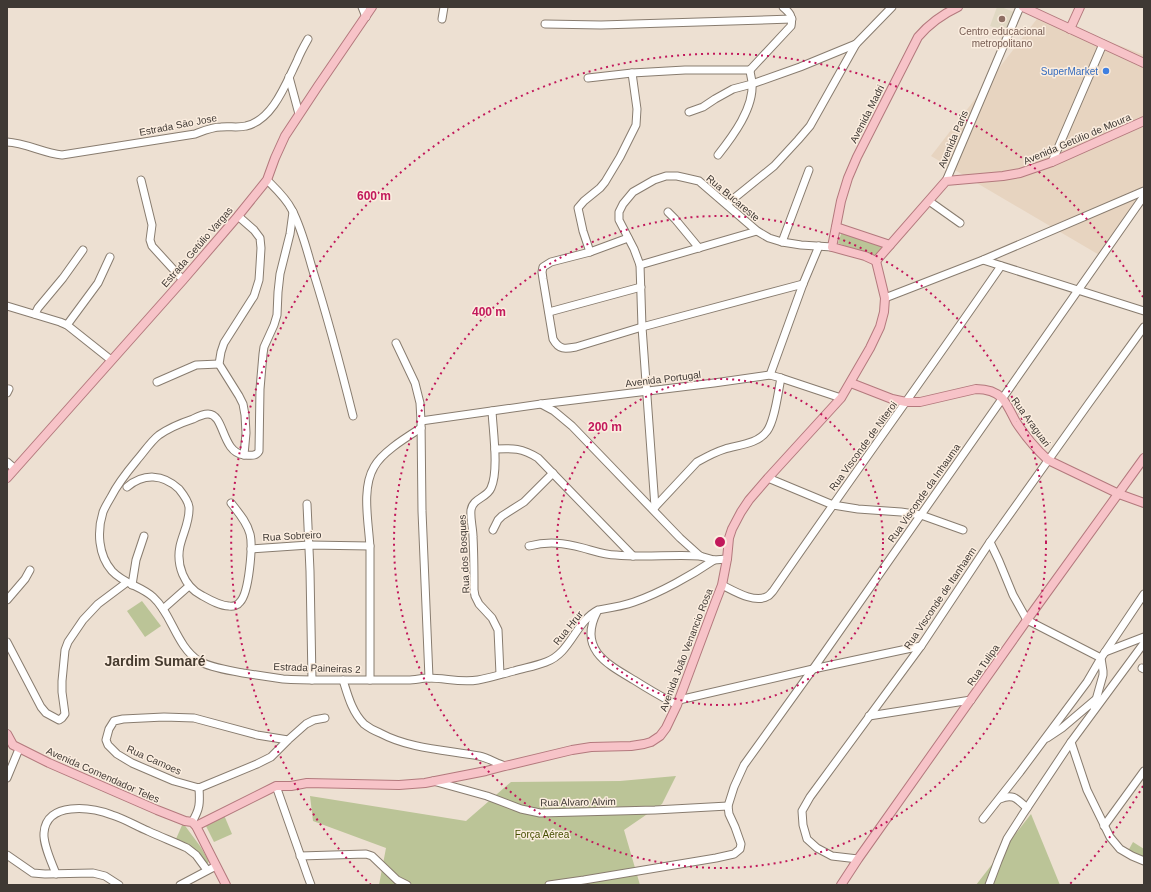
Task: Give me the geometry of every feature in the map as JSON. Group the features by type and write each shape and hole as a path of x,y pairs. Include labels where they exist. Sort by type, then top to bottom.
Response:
{"main road":[{"name":"Estrada Getúlio Vargas","path":"7,478 238,216 267,180 285,136 372,7"},
{"path":"1023,7 1144,63"},
{"path":"1070,29 1080,7"},
{"name":"Avenida Madri","path":"832,246 841,201 848,178 912,47 918,36 924,30 955,8"},
{"name":"Avenida Getúlio de Moura","path":"946,181 1020,173 1052,162 1144,121"},
{"name":"Avenida Paris","path":"876,262 946,181"},
{"path":"836,227 890,245"},
{"path":"832,246 865,256 876,262"},
{"name":"Avenida João Venancio Rosa","path":"194,824 276,786 291,786 323,782 399,785 433,781 486,771 572,750 591,747 631,746 651,742 660,736 666,728 678,703 722,585 729,538 741,512 768,478 841,398 870,348 880,327 884,312 885,298 876,262"},
{"name":"Rua Araguari","path":"850,383 892,399 906,402 920,402 976,389 986,389 994,392 1002,398 1029,440 1048,460 1119,494 1144,503"},
{"name":"Rua Tulipa","path":"841,885 1027,620 1144,458"},
{"path":"7,734 13,746"},
{"name":"Avenida Comendador Teles","path":"13,746 157,810 194,824"},
{"path":"194,824 226,885"}],"street":[{"path":"362,7 366,16"},
{"path":"442,19 444,7"},
{"path":"588,78 632,73 686,70 750,70 790,26 792,19 790,14 782,7"},
{"path":"726,204 774,166 810,126 856,44 892,7"},
{"name":"Avenida Paris","path":"946,181 1020,7"},
{"path":"545,24 602,25 792,19"},
{"name":"Estrada Sāo Jose","path":"7,142 23,144 53,154 62,155 188,135 220,126 246,126 253,124 270,110 308,39"},
{"path":"689,112 703,107 733,90 824,58 856,44"},
{"path":"1052,162 1103,44"},
{"path":"718,155 732,137 743,118 750,101 752,84 750,70"},
{"path":"590,252 583,231 578,208 605,182 620,157 636,125 638,109 632,73"},
{"path":"289,77 299,114"},
{"path":"782,242 809,170"},
{"name":"Rua Bucareste","path":"654,508 642,327 640,265 620,220 619,212 623,204 633,192 654,180 666,176 677,176 699,181 757,231 769,238 782,242 802,245 832,246"},
{"path":"141,180 152,225 150,240 152,246 182,280"},
{"path":"267,180 282,195 293,212 303,239 329,325 353,416"},
{"path":"885,298 983,260 1144,191"},
{"name":"Rua Visconde da Inhauma","path":"728,806 734,787 744,765 813,669 1144,196"},
{"path":"930,200 960,223"},
{"path":"238,216 254,230 260,238 261,248 259,280 254,296 224,343 220,352 219,364 243,404 246,433 244,455 254,455 259,451 260,389 264,347 277,315 280,274 290,234 293,212"},
{"path":"668,212 675,218 699,248"},
{"path":"640,265 757,231"},
{"path":"628,238 590,252 551,262 543,267 542,272 553,339 559,347 576,347 642,327 803,284"},
{"path":"819,246 803,284 770,375 841,398"},
{"path":"35,314 38,308 64,278 83,250"},
{"path":"67,325 98,282 110,257"},
{"path":"983,260 1144,311"},
{"name":"Rua Visconde de Niteroi","path":"722,585 752,598 768,596 773,591 1001,266"},
{"path":"549,312 641,288"},
{"path":"7,306 67,325 111,360"},
{"name":"Rua Visconde de Itanhaem","path":"858,859 832,856 817,848 808,839 803,825 802,811 869,716 921,646 990,542 1088,403 1144,327"},
{"path":"396,342 415,383 420,403 422,511 429,678"},
{"path":"157,382 196,365 219,364"},
{"name":"Avenida Portugal","path":"421,425 492,411 770,375"},
{"path":"654,508 697,462 716,452 748,443 763,436 771,422 781,378"},
{"path":"541,404 554,411 572,426 654,508 680,538 700,556"},
{"name":"Rua dos Bosques","path":"492,411 495,450 494,476 491,490 486,495 475,501 471,510 475,596 479,604 492,618 498,630 500,674"},
{"name":"Estrada Paineiras 2","path":"244,455 238,454 227,443 216,418 209,414 194,418 158,436 118,484 104,510 101,522 101,549 112,572 129,584 153,597 163,609 176,636 197,660 207,665 232,671 285,679 411,680 429,678"},
{"path":"370,680 370,546 367,508 368,481 374,466 386,453 421,425"},
{"path":"495,450 510,448 522,449 538,458 633,556"},
{"path":"7,462 15,469"},
{"path":"493,530 498,520 502,516 518,507 553,474"},
{"path":"127,487 135,480 141,478 160,478 169,481 184,494 189,506 189,517 180,545 179,558 183,575 189,586 163,609"},
{"path":"768,478 833,505 921,515 963,530"},
{"path":"231,503 241,516 249,532 251,549"},
{"path":"307,504 312,680"},
{"path":"7,642 41,707 46,713 59,720 62,718 65,714 62,681 65,650 68,642 83,620 98,604 129,584 144,536"},
{"path":"990,542 1000,561 1013,595 1027,620 1103,655 1144,637"},
{"path":"529,546 540,543 561,543 608,554 633,556 683,555 700,556 714,560 727,559"},
{"name":"Rua Sobreiro","path":"189,586 197,593 213,602 236,606 243,598 247,587 251,549 309,545 370,546"},
{"name":"Rua Hrur","path":"429,678 461,682 479,680 546,662 558,656 593,613 598,610 634,602 655,593 696,572 714,560"},
{"path":"7,600 25,579 30,570"},
{"path":"983,819 1087,682 1103,655 1144,594"},
{"path":"598,610 590,629 593,646 603,660 614,668 678,703 813,669 921,646"},
{"path":"989,885 1007,839 1071,742 1144,642"},
{"path":"1092,712 1103,671 1103,655"},
{"path":"343,680 355,712 365,725 371,729 408,744 481,757 505,766"},
{"path":"869,716 971,700"},
{"path":"1044,740 1062,728 1096,700"},
{"name":"Rua Camoes","path":"199,788 174,781 151,772 117,754 108,745 106,740 108,728 114,721 123,719 164,717 194,718 258,735 288,740"},
{"path":"194,824 198,813 200,800 199,788 271,757 306,724 314,720 324,718"},
{"path":"1071,742 1087,790 1110,837 1120,849 1144,861"},
{"path":"7,778 13,746"},
{"path":"1104,826 1144,771"},
{"name":"Rua Alvaro Alvim","path":"433,781 487,796 521,809 540,813 655,810 728,806"},
{"path":"276,786 311,885"},
{"path":"999,799 1007,796 1012,797 1027,808"},
{"path":"549,885 734,854 740,849 741,844 729,814 728,806"},
{"path":"56,874 44,835 46,824 53,814 64,809 78,808 111,814 187,848 196,855 208,870"},
{"path":"300,856 366,854 372,856 398,880 407,885"},
{"path":"7,855 32,873 93,873 105,876 119,885"},
{"path":"180,885 216,866"}],"shaded area":[{"name":"Centro educacional metropolitano","path":"997,7 1014,12 1007,32 990,26"},
{"path":"1040,15 1144,55 1144,198 1101,256 931,156"}],"green space":[{"path":"842,231 885,247 874,258 838,243"},
{"path":"142,601 161,626 145,637 127,611"},
{"name":"Força Aérea","path":"676,776 662,804 624,830 640,885 379,885 386,848 313,821 310,796 466,821 511,782 620,781"},
{"path":"1031,814 1060,885 976,885"},
{"path":"224,815 232,834 214,842 205,824"},
{"path":"183,823 200,846 209,861 208,863 206,863 189,845 176,839"},
{"path":"1133,842 1144,849 1144,859 1128,851"}],"place":[{"name":"Centro educacional metropolitano","path":"1002,19"},
{"name":"SuperMarket","path":"1106,71"}],"district":[{"name":"Jardim Sumaré","path":"155,661"}]}
